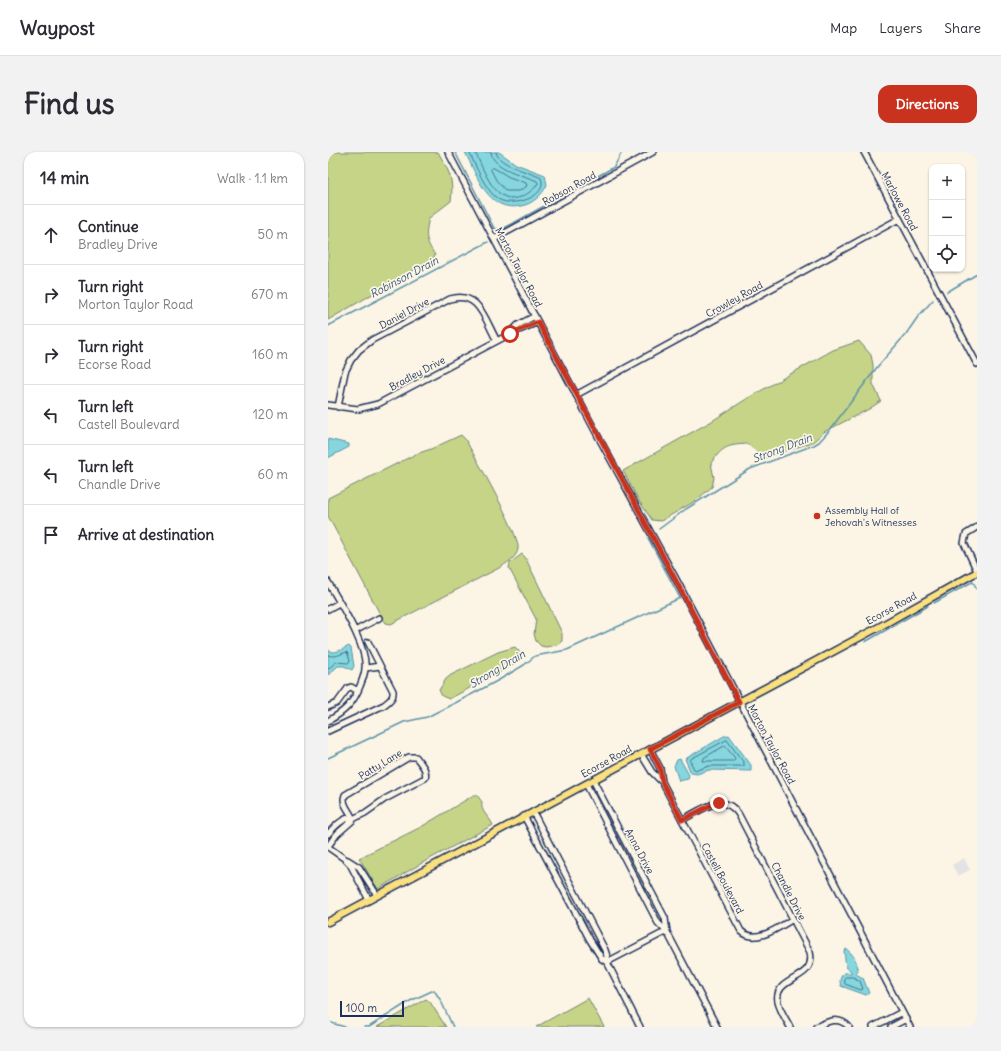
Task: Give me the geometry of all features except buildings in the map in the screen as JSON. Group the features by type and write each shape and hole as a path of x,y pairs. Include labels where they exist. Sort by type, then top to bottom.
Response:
{"main road":[{"name":"Ecorse Road","path":"328,922 739,702 977,572"}],"street":[{"name":"Morton Taylor Road","path":"448,152 576,395 677,581 910,1027"},
{"name":"Robson Road","path":"494,239 653,152"},
{"name":"Marlowe Road","path":"864,152 977,364"},
{"name":"Crowley Road","path":"576,395 899,219"},
{"name":"Daniel Drive","path":"338,407 345,372 351,360 359,350 372,340 450,299 461,296 470,298 479,308 497,341"},
{"name":"Bradley Drive","path":"510,334 518,325 535,316"},
{"name":"Bradley Drive","path":"328,405 358,409 378,404 510,334 538,322"},
{"path":"977,528 966,534 964,542 977,572"},
{"path":"328,582 355,631 362,648 366,668 358,691 346,709 328,721"},
{"path":"328,609 339,603"},
{"path":"355,631 379,618"},
{"path":"328,731 384,705 392,698 393,691 368,642"},
{"path":"366,668 380,666"},
{"path":"328,707 341,699 348,688 351,687 358,691"},
{"name":"Castell Boulevard","path":"650,749 660,768 662,782"},
{"name":"Castell Boulevard","path":"641,754 652,772 662,782 738,927 743,933 754,937 761,936 793,919"},
{"name":"Patty Lane","path":"328,834 337,825 349,818 352,817 356,818 385,799 425,778 426,775 424,769 416,757 409,757 386,770 376,778 347,793 344,797 344,802 352,817 352,822 340,831 328,847"},
{"name":"Anna Drive","path":"593,780 665,918 667,932"},
{"name":"Anna Drive","path":"586,784 658,923 667,932 717,1027"},
{"name":"Chandle Drive","path":"682,820 716,803 725,803 734,808 739,815 810,952 811,958 808,968 804,973 786,983 779,992 779,1005 790,1027"},
{"path":"533,812 605,950 607,962"},
{"path":"524,816 590,940 602,958 607,962 640,1027"},
{"path":"328,847 359,867 377,895"},
{"path":"345,859 354,870 369,900"},
{"path":"607,962 667,932"},
{"path":"873,1027 902,1012"},
{"path":"891,1027 906,1019"},
{"path":"816,1027 826,1022 836,1020 843,1022 849,1027"}],"shaded area":[{"path":"964,858 970,870 958,876 952,865"}],"green space":[{"path":"328,152 438,152 450,175 452,193 451,201 429,218 427,237 429,245 435,255 433,259 328,320"},
{"path":"859,341 871,355 873,365 873,384 881,401 869,409 824,432 813,442 764,458 748,444 735,445 726,448 719,453 711,463 714,478 712,487 695,501 661,521 652,520 639,501 623,471 833,350"},
{"path":"461,435 465,439 487,477 505,513 517,541 517,552 510,560 499,568 391,624 386,623 328,516 328,498 416,454 431,449"},
{"path":"522,554 525,557 562,633 562,641 557,645 546,647 541,646 536,641 534,634 536,619 509,568 510,563"},
{"path":"515,647 521,656 513,665 449,699 442,696 439,690 446,679 451,675 498,652"},
{"path":"474,795 477,795 482,802 482,809 493,825 422,863 378,889 359,858 421,827"},
{"path":"588,998 604,1027 536,1027"},
{"path":"426,999 430,1002 446,1027 377,1027"}],"water":[{"path":"465,152 499,152 516,164 545,175 547,185 537,198 525,205 510,207 500,204 485,191"},
{"path":"328,439 349,444 349,447 328,458"},
{"path":"349,646 351,648 354,666 352,670 344,666 338,666 328,675 328,650 336,652"},
{"path":"729,735 751,765 751,771 709,770 697,774 691,773 685,759 724,736"},
{"path":"680,759 689,775 688,779 679,781 674,766 677,760"},
{"path":"846,949 851,953 856,962 858,971 856,971 856,974 863,978 869,993 866,995 841,986 840,981 844,973 851,973 851,971 846,967 844,951"}],"waterway":[{"name":"Robinson Drain","path":"455,152 494,228 501,230 614,167 622,152"},
{"name":"Robinson Drain","path":"328,326 488,242"},
{"name":"Strong Drain","path":"947,292 977,274"},
{"name":"Strong Drain","path":"659,529 686,509 750,469 819,442 878,366 933,300"},
{"name":"Strong Drain","path":"328,758 404,722 427,717 499,680 524,665 535,656 567,650 680,598 648,538"},
{"path":"934,603 973,582 977,589"},
{"path":"865,642 928,606"},
{"path":"364,1027 369,1027 410,1001 434,990 441,1001 453,1027"},
{"path":"328,1022 345,1027"}],"place":[{"name":"Assembly Hall of Jehovah's Witnesses","path":"817,516"}],"route":[{"path":"510,334 538,322 677,581 739,702 650,749 660,768 662,782 682,820 713,804 719,803"}]}
